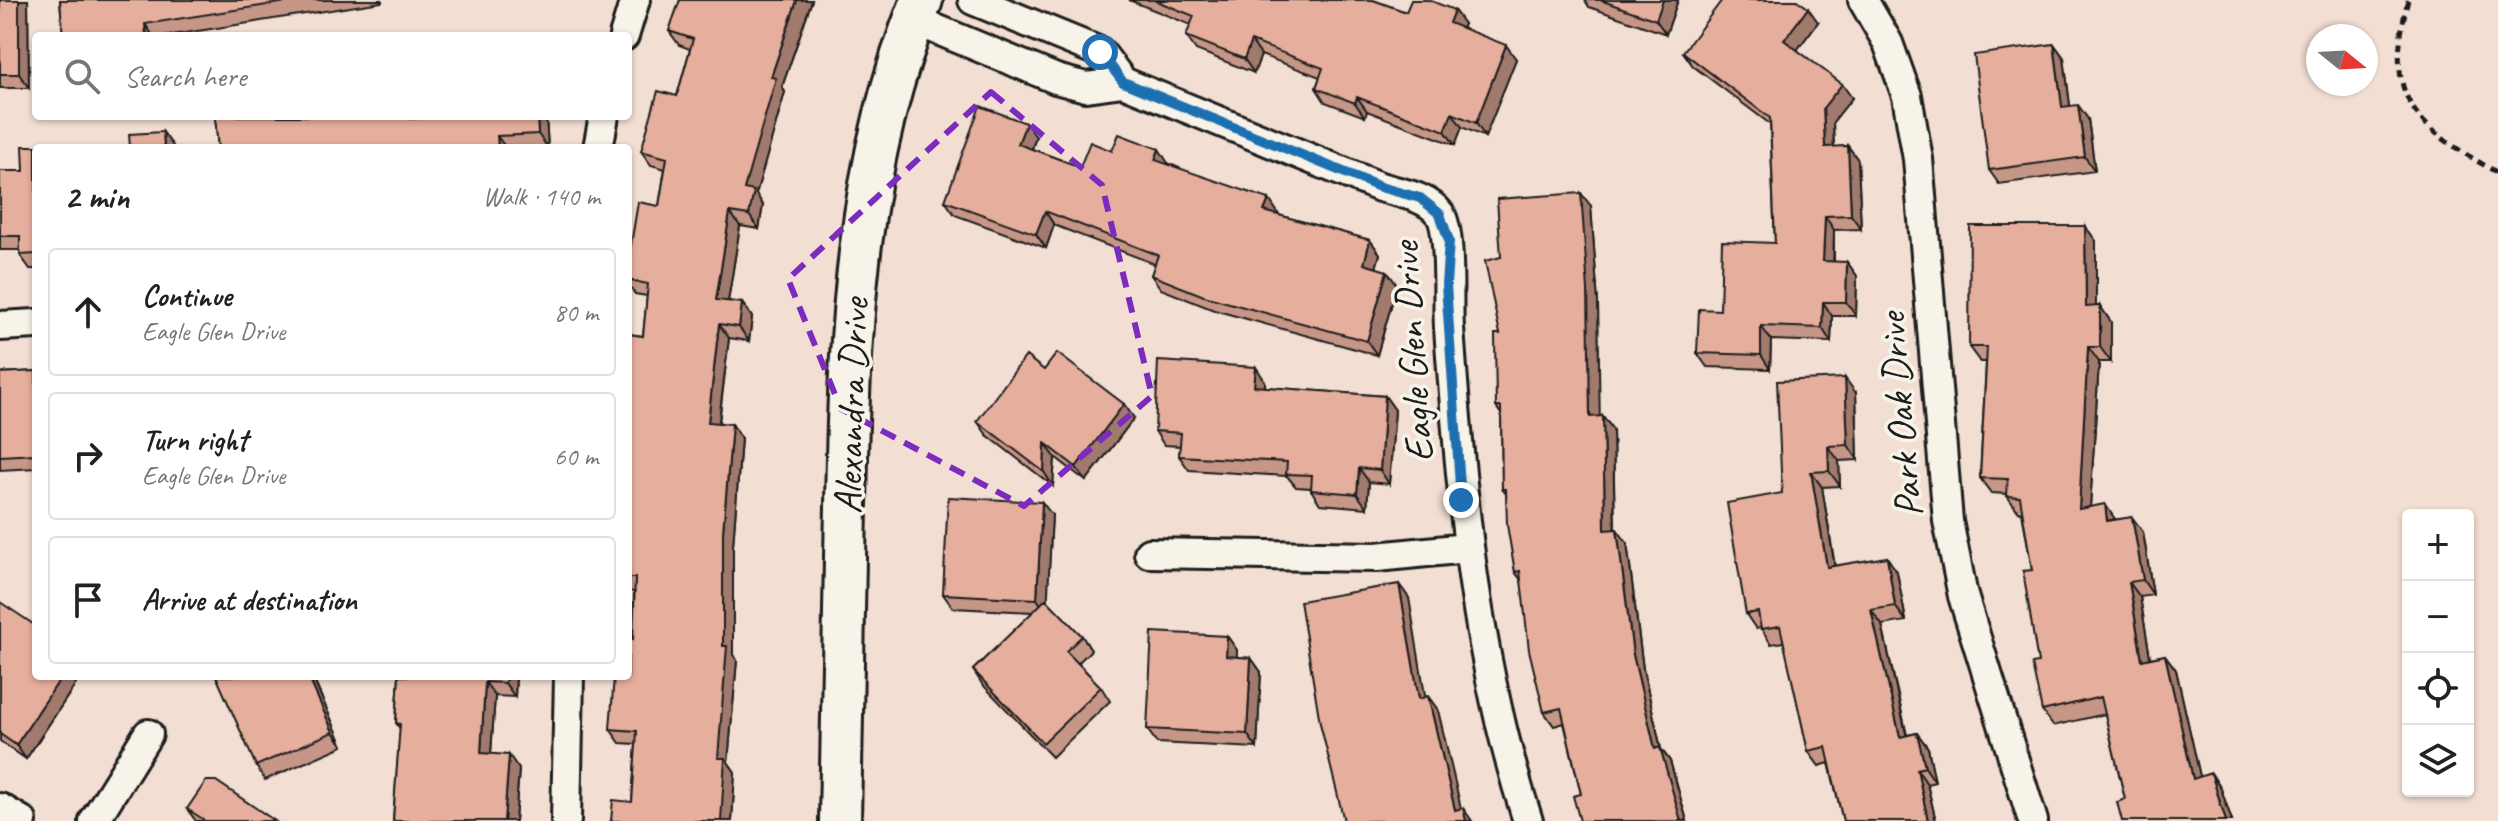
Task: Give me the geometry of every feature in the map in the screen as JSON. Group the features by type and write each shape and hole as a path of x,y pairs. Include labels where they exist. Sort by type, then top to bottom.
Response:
{"street":[{"path":"625,32 635,0"},
{"name":"Eagle Glen Drive","path":"973,0 1100,52 1123,82"},
{"name":"Park Oak Drive","path":"1863,0 1888,43 1907,96 1918,159 1948,521 1963,596 2033,821"},
{"name":"Eagle Glen Drive","path":"918,10 1015,63 1086,87 1123,82 1380,187 1420,198 1440,214 1449,241 1446,285 1467,548 1487,671 1528,821"},
{"name":"Alexandra Drive","path":"840,821 851,312 857,257 878,141 918,10"},
{"path":"1015,63 1032,22"},
{"path":"599,144 603,120"},
{"path":"0,326 32,324"},
{"path":"1149,553 1377,557 1467,548"},
{"path":"566,821 569,680"},
{"path":"94,821 148,734"},
{"path":"0,808 22,821"}],"path":[{"path":"2408,0 2397,60 2404,95 2423,123 2442,139 2498,173"}],"highlighted area":[{"path":"991,92 1102,185 1152,396 1024,506 841,409 788,279"}],"building":[{"path":"0,0 19,0 19,74 0,74"},
{"path":"60,0 299,0 145,24 146,32 63,32"},
{"path":"680,0 797,0 771,77 776,78 744,189 754,191 749,215 730,212 716,300 742,303 739,327 719,324 708,422 732,424 723,532 723,646 727,646 718,758 725,758 721,821 611,821 613,800 632,802 637,731 610,729 614,680 632,680 635,578 632,578 632,335 643,336 648,284 632,281 632,239 638,202 659,206 667,158 641,151 658,91 677,96 693,39 669,31"},
{"path":"1154,0 1373,0 1406,12 1411,0 1429,0 1454,10 1449,23 1506,45 1476,123 1452,113 1445,131 1357,97 1355,103 1316,88 1323,68 1251,41 1244,59 1186,36 1194,16"},
{"path":"1600,0 1663,0 1656,20"},
{"path":"1722,0 1797,0 1808,8 1784,40 1842,84 1823,108 1825,147 1848,146 1851,215 1825,216 1823,261 1847,262 1846,302 1823,302 1822,328 1761,326 1761,355 1697,353 1699,309 1720,310 1722,241 1775,243 1770,118 1683,52"},
{"path":"2054,44 2062,107 2078,105 2085,157 1989,170 1974,55"},
{"path":"980,106 1026,123 1018,144 1080,167 1090,142 1112,151 1119,134 1159,149 1155,160 1269,199 1264,211 1370,240 1364,264 1387,271 1367,341 1204,296 1151,275 1158,255 1045,211 1036,234 945,201"},
{"path":"215,120 537,120 538,134 497,136 498,144 218,144"},
{"path":"163,132 164,144 130,144 129,134"},
{"path":"23,146 32,146 32,254 20,255 20,236 0,236 0,171 24,171"},
{"path":"1581,193 1588,290 1590,417 1603,416 1605,530 1617,529 1633,655 1655,749 1660,747 1681,821 1580,821 1573,796 1581,794 1561,708 1544,712 1529,650 1520,571 1515,572 1507,525 1506,489 1502,489 1501,407 1496,407 1495,334 1500,334 1485,261 1501,257 1497,199"},
{"path":"1970,226 2085,226 2086,307 2100,306 2100,347 2088,347 2079,509 2105,504 2107,521 2132,517 2143,580 2129,582 2142,660 2165,655 2193,779 2211,773 2226,821 2122,821 2117,802 2125,799 2101,697 2042,711 2032,664 2038,663 2023,571 2032,570 2020,497 2007,496 2008,479 1980,478 1987,347 1969,347"},
{"path":"1057,353 1124,404 1076,467 1045,443 1044,472 977,421 1026,356 1044,370"},
{"path":"1158,361 1256,367 1254,386 1385,396 1380,470 1359,468 1357,494 1311,490 1312,475 1286,474 1287,462 1179,456 1181,433 1155,431"},
{"path":"32,371 32,454 0,456 0,373"},
{"path":"1845,378 1848,445 1828,446 1829,471 1811,472 1827,567 1887,557 1895,606 1871,610 1900,737 1917,733 1925,767 1917,769 1928,821 1843,821 1826,747 1808,751 1780,626 1761,629 1758,612 1746,614 1727,503 1782,493 1777,381"},
{"path":"948,497 1042,502 1037,599 943,594"},
{"path":"1399,584 1419,699 1428,696 1455,810 1463,808 1466,821 1344,821 1320,723 1300,601"},
{"path":"1046,599 1082,636 1066,651 1101,687 1043,743 973,670"},
{"path":"0,602 32,623 32,680 59,680 16,745 0,734"},
{"path":"1152,632 1227,636 1226,656 1251,658 1247,734 1147,729"},
{"path":"218,680 310,680 333,732 256,766"},
{"path":"399,680 505,680 505,683 485,682 481,753 509,755 504,821 393,821 400,724 396,723"},
{"path":"206,781 216,781 275,821 202,821 187,809"}],"route":[{"path":"1100,52 1123,82 1380,187 1420,198 1440,214 1449,241 1446,285 1461,500"}]}
